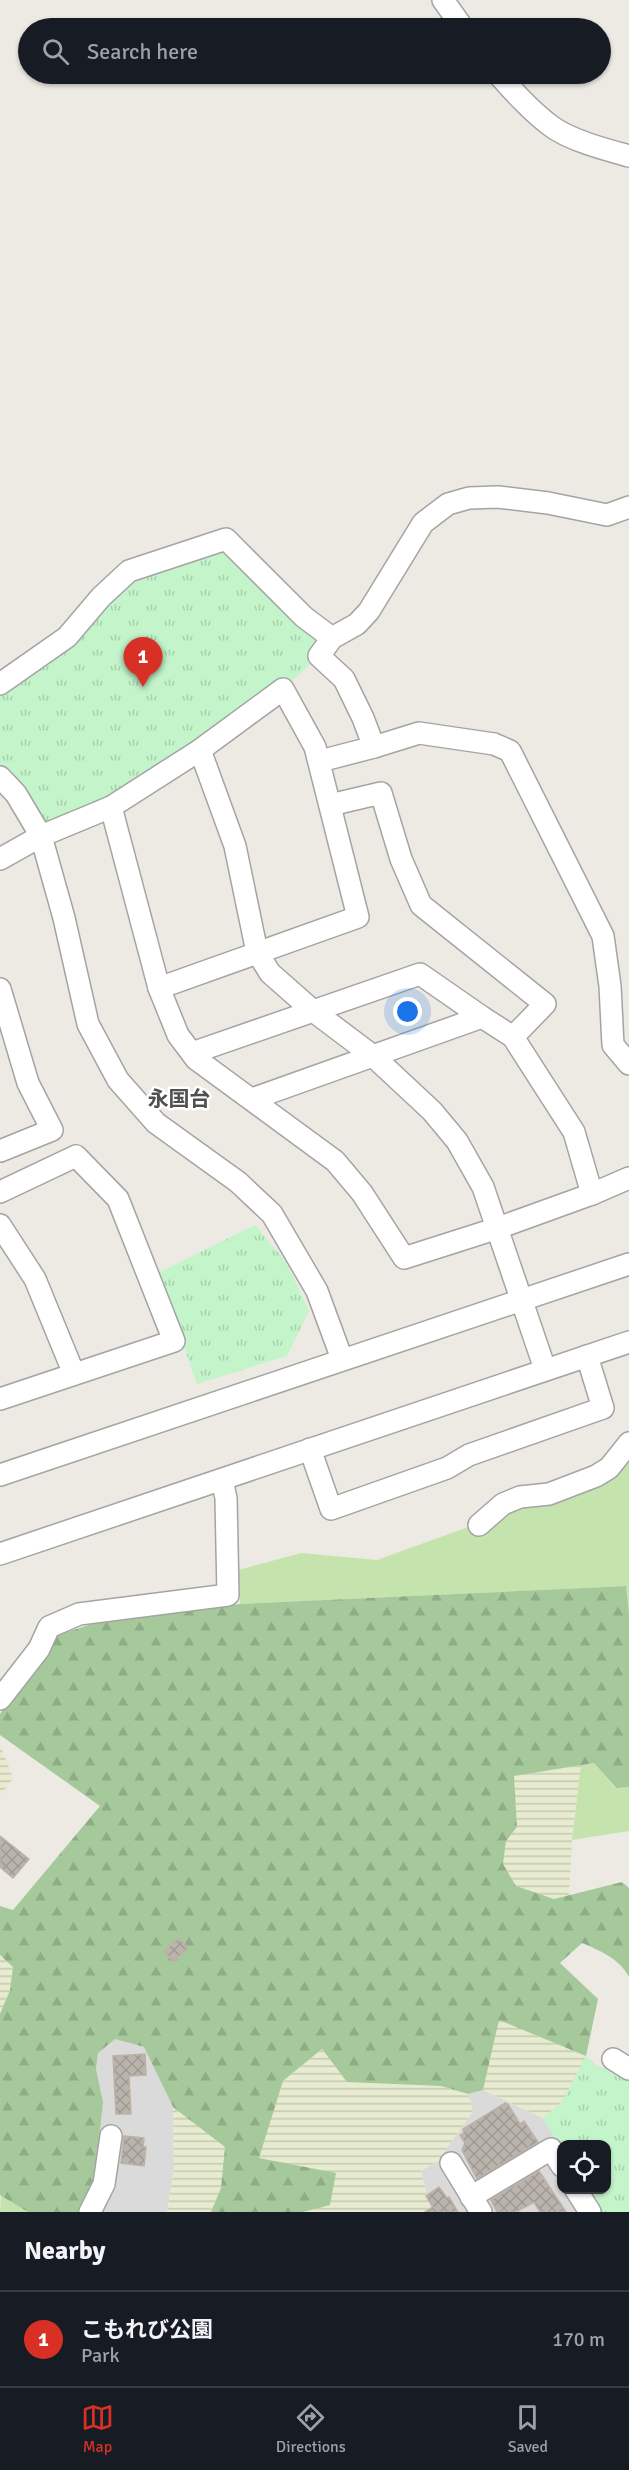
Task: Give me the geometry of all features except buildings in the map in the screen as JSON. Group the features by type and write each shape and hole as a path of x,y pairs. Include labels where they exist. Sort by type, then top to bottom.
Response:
{"street":[{"path":"443,0 456,18"},
{"path":"506,84 553,127 582,140 629,156"},
{"path":"374,747 344,679 319,656 332,638 357,624 369,611 423,523 448,504 469,498 498,497 548,503 608,515 629,507"},
{"path":"0,684 67,637 101,597 129,572 226,539 303,617 332,638"},
{"path":"0,859 41,836 111,807 200,750 283,689 315,747 320,761 358,917 159,988"},
{"path":"320,761 419,733 494,744 510,751 603,936 610,986 613,1045 629,1064"},
{"path":"200,750 236,846 257,952 270,973 312,1010 373,1056 432,1111 457,1141 483,1187 545,1369"},
{"path":"0,777 16,794 41,836 64,918 88,1024 118,1080 156,1123 238,1182 272,1214 317,1291 342,1359"},
{"path":"330,805 381,793 401,859 421,905 545,1004 513,1038"},
{"path":"111,807 159,988 178,1035 196,1059 335,1161 362,1193 404,1258 498,1228 629,1178"},
{"path":"192,1053 420,974 513,1038 574,1132 592,1194"},
{"path":"0,989 28,1083 52,1130 0,1151"},
{"path":"252,1100 482,1017"},
{"path":"0,1192 75,1156 118,1199 174,1341 0,1399"},
{"path":"0,1225 35,1279 74,1374"},
{"path":"0,1475 629,1264"},
{"path":"0,1554 629,1342"},
{"path":"310,1449 331,1509 447,1468 469,1455 603,1408 587,1356"},
{"path":"479,1525 503,1504 520,1497 549,1494 596,1476 609,1468 629,1443"},
{"path":"0,1698 39,1649 49,1627 70,1617 228,1595 226,1498 222,1480"},
{"path":"90,2212 104,2184 111,2136"},
{"path":"451,2163 476,2204 551,2149 557,2159"},
{"path":"579,2194 590,2212"}],"shaded area":[{"path":"115,2039 144,2047 173,2107 174,2169 167,2212 79,2212 94,2187 103,2102 96,2069 98,2052"},
{"path":"586,2056 597,2066 629,2076 629,2212 431,2212 421,2171 438,2161 473,2111 468,2094 483,2090 543,2118 562,2102"}],"green space":[{"path":"226,539 332,638 319,656 283,689 200,750 41,836 0,777 0,684 129,571"},
{"path":"255,1225 286,1262 309,1311 287,1356 197,1384 158,1273"},
{"path":"629,1448 629,1614 626,1586 240,1604 238,1570 301,1553 377,1560 471,1526 499,1509 550,1495"},
{"path":"626,1586 629,1614 629,1787 616,1788 594,1763 514,1776 517,1827 506,1841 503,1864 516,1886 554,1899 622,1882 629,1888 629,1977 615,1961 582,1943 560,1963 598,1999 586,2056 499,2020 483,2090 468,2094 441,2086 347,2082 322,2049 283,2081 259,2158 336,2173 330,2205 303,2212 211,2212 221,2188 225,2147 173,2107 144,2047 115,2039 98,2053 96,2069 103,2102 94,2188 79,2212 28,2212 0,2195 0,2014 10,1990 13,1967 0,1955 0,1906 13,1910 100,1806 0,1735 0,1714 58,1635 92,1624 240,1604"},
{"path":"0,1745 13,1778 0,1796"},
{"path":"594,1763 615,1788 629,1787 629,1831 572,1840 581,1765"},
{"path":"581,1765 572,1840 569,1895 554,1899 515,1886 503,1865 506,1841 517,1827 513,1776"},
{"path":"0,1955 13,1967 10,1990 0,2014"},
{"path":"499,2020 586,2056 562,2102 543,2118 483,2090"},
{"path":"322,2049 347,2082 441,2086 468,2094 473,2111 438,2161 421,2171 431,2212 303,2212 330,2205 258,2158 283,2081"},
{"path":"586,2056 597,2066 629,2076 629,2212 601,2212 590,2194 611,2194 611,2140 557,2141 543,2118 562,2102"},
{"path":"173,2107 228,2148 221,2188 211,2212 167,2212 174,2169"},
{"path":"1,2194 28,2212 0,2212"}],"place":[{"name":"こもれび公園","path":"143,687"}],"district":[{"name":"永国台","path":"179,1099"}]}
